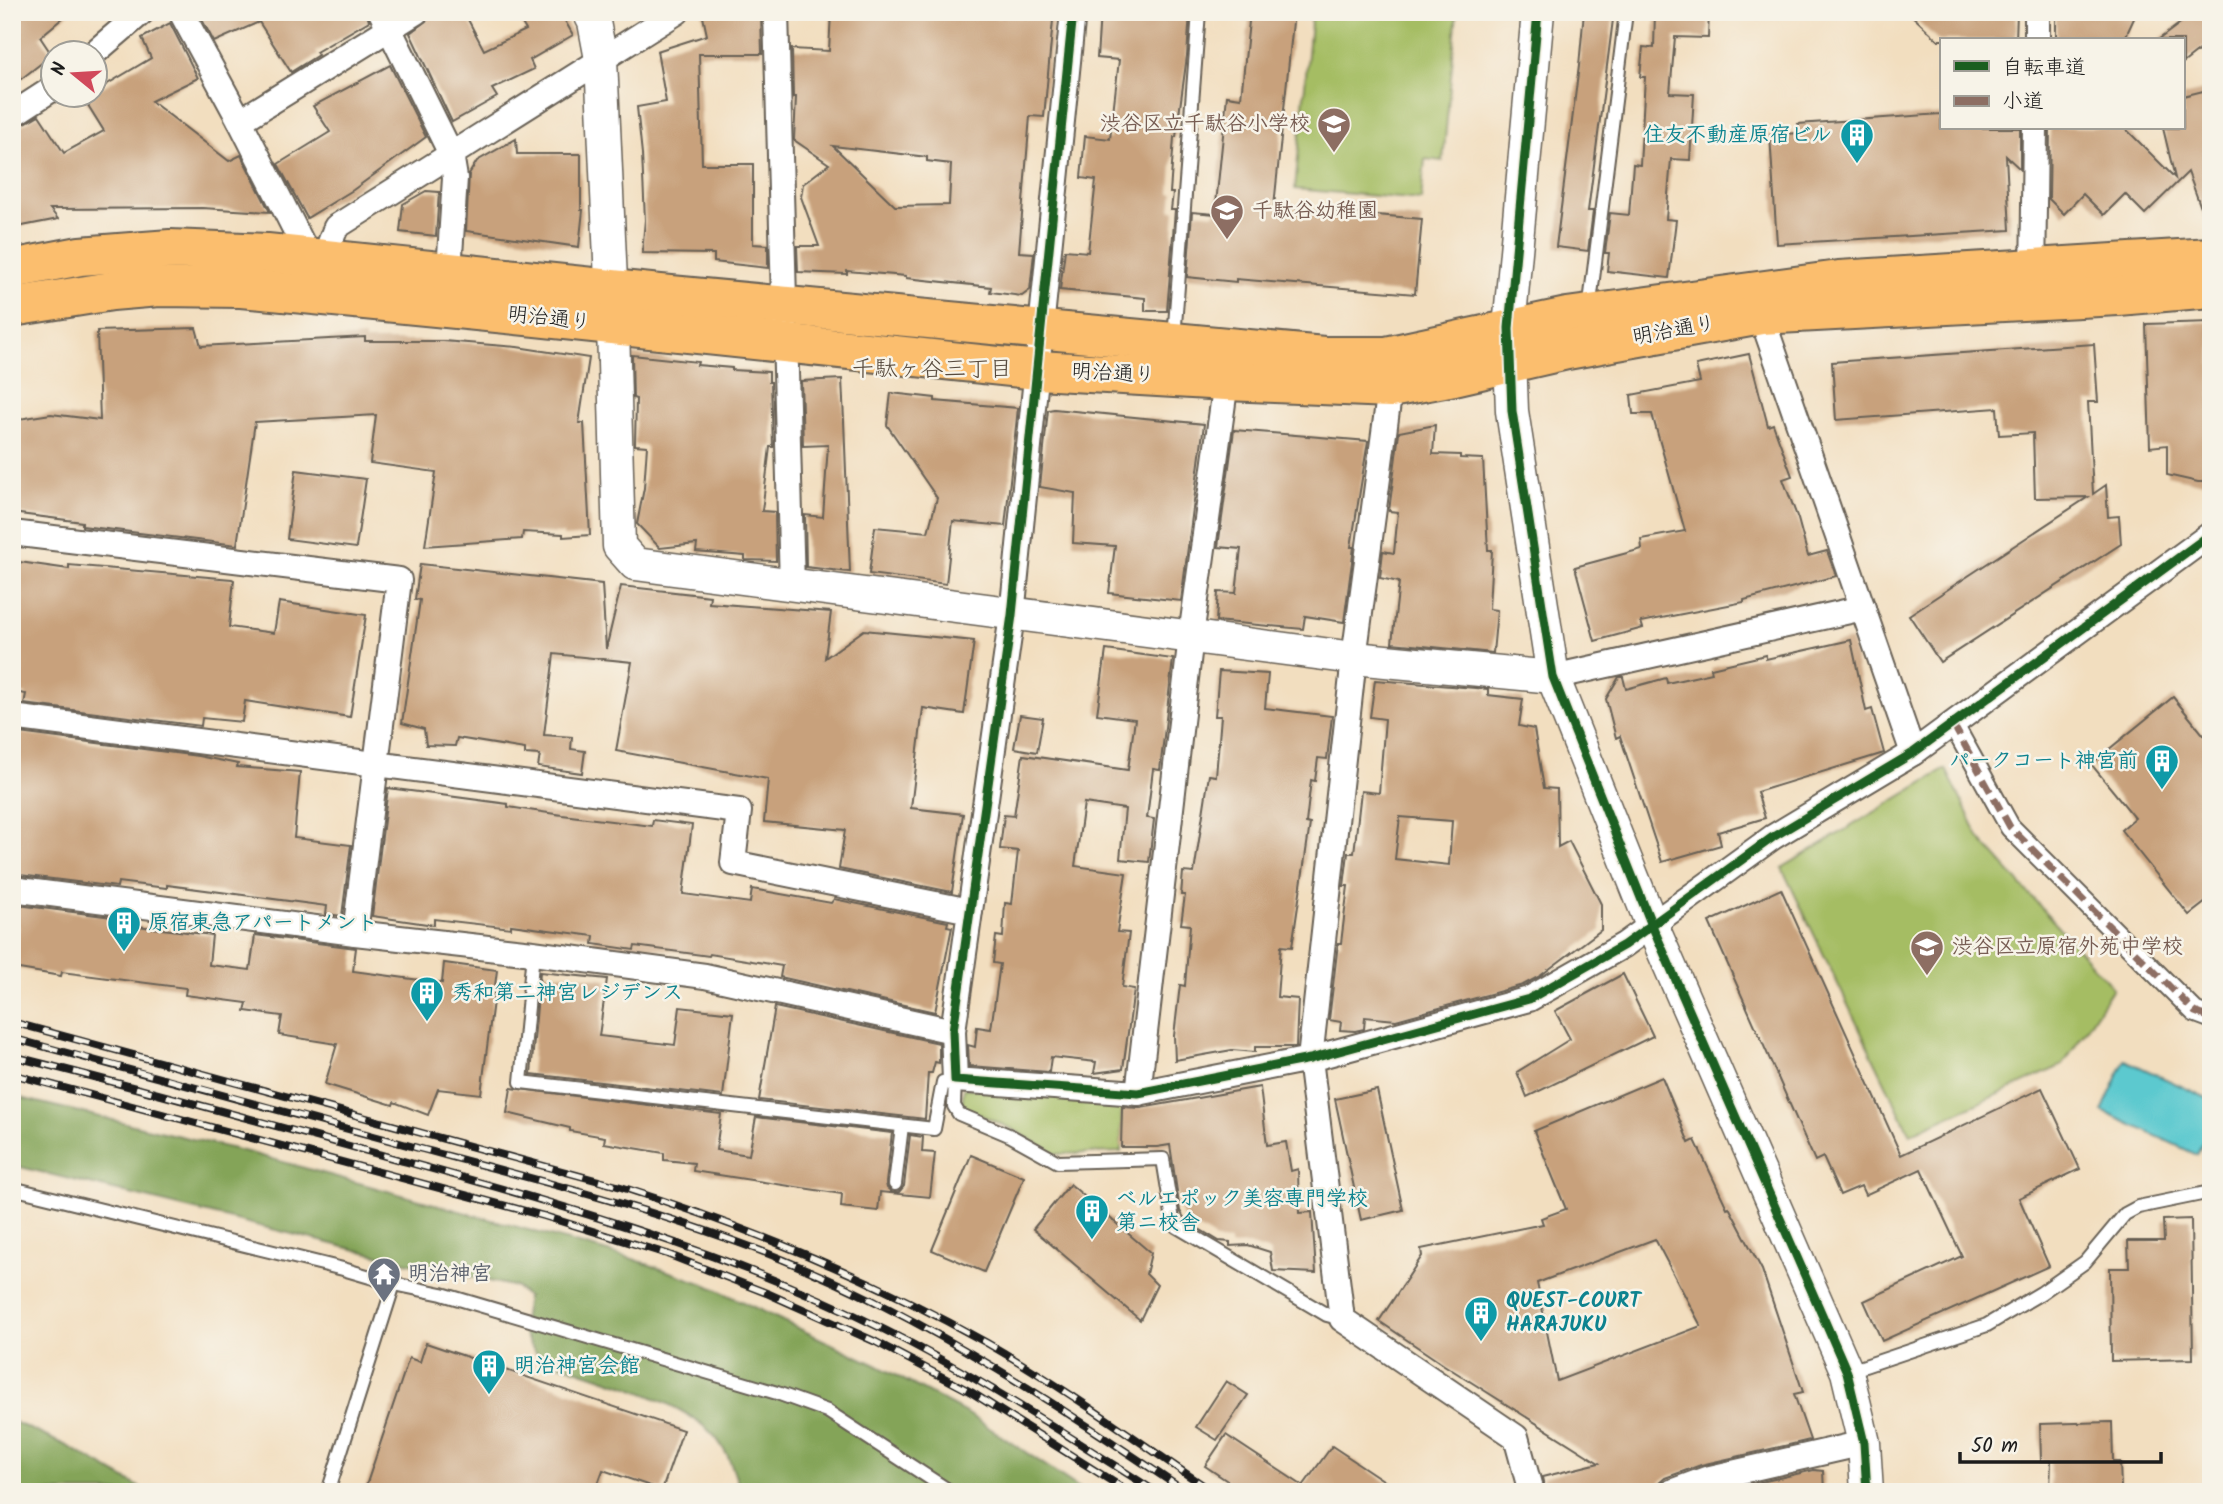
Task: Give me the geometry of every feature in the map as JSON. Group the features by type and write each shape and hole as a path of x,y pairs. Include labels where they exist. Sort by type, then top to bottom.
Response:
{"main road":[{"name":"明治通り","path":"12,269 80,256 170,249 317,258 449,271 612,307"},
{"name":"明治通り","path":"784,324 1038,370 1173,360 1386,356 1509,346 1567,350 1761,315 2033,284 2211,257"},
{"name":"明治通り","path":"12,307 112,291 204,287 313,295 612,307 784,324 1042,330 1173,360 1226,382 1390,388 1588,315 1839,280 2033,284 2118,296 2211,288"}],"street":[{"path":"108,41 142,12"},
{"path":"181,12 317,258 336,227 677,12"},
{"path":"240,121 385,21 416,12"},
{"path":"589,12 594,22 601,59 619,546 635,564 1354,658 1553,677 1863,608"},
{"path":"776,12 792,586"},
{"path":"1073,12 1012,615 953,1031 955,1080 1138,1093 1310,1059 1529,999 1624,944 1773,837 1913,753 2211,534"},
{"path":"1538,12 1509,346 1512,411 1553,677 1651,923 1847,1372 1864,1443 1867,1492"},
{"path":"2037,12 2037,38"},
{"path":"385,21 451,154 455,178 449,271"},
{"path":"12,115 38,98"},
{"path":"2033,284 2035,130"},
{"path":"1761,315 1913,753"},
{"path":"1138,1093 1191,636 1226,382"},
{"path":"1390,388 1354,658 1310,1059 1342,1319 1516,1437 1531,1492"},
{"path":"12,533 399,580 355,933"},
{"path":"12,717 739,811 733,863 970,911"},
{"path":"1953,724 2010,827 2195,1012 2211,1018"},
{"path":"12,889 705,976 953,1031"},
{"path":"1671,1492 1706,1479 1864,1443"}],"lane":[{"path":"1173,360 1199,12"},
{"path":"1588,315 1626,12"},
{"path":"533,953 521,1082 934,1129 943,1082 955,1080 954,1106 959,1114 1012,1136 1058,1162 1163,1159 1173,1220 1182,1231 1327,1315 1342,1319"},
{"path":"895,1184 902,1126"},
{"path":"12,1188 442,1294 777,1393 827,1411 951,1492"},
{"path":"1847,1372 1987,1325 2041,1293 2085,1262 2125,1214 2138,1207 2211,1192"},
{"path":"328,1492 394,1284"}],"green space":[{"path":"1312,12 1457,12 1443,161 1425,159 1421,200 1295,189"},
{"path":"1946,769 1980,839 2113,988 2063,1065 1910,1134 1782,868"},
{"path":"964,1088 1122,1100 1121,1152 1056,1154 1012,1129 965,1108 962,1104"},
{"path":"12,1096 247,1152 633,1259 707,1285 876,1365 970,1415 1085,1492 740,1492 725,1451 701,1424 681,1411 634,1389 540,1357 523,1329 527,1297 516,1287 12,1165"},
{"path":"12,1421 67,1446 148,1492 12,1492"}],"water":[{"path":"2125,1060 2211,1100 2211,1124 2197,1155 2102,1111"}],"building":[{"path":"12,12 70,12 38,38 38,66 21,79 12,60"},
{"path":"198,12 366,12 369,21 316,52 318,55 291,72 259,22 214,42"},
{"path":"438,12 464,12 484,50 526,30 515,12 560,12 573,35 530,60 534,69 492,89 497,97 452,122 410,33"},
{"path":"702,12 761,12 762,54 699,54 702,164 753,164 753,244 768,245 768,268 714,262 714,254 642,253 645,220 637,107 666,102 657,51 707,35"},
{"path":"831,12 965,12 1001,18 1053,20 1044,117 1030,116 1019,252 1034,253 1030,290 1022,296 990,292 991,287 906,276 847,271 847,274 798,272 797,246 819,246 801,197 803,184 829,164 794,140 796,97 793,97 792,49 829,51","holes":["833,146 927,157 927,161 951,164 949,205 895,206"]},
{"path":"1100,12 1190,12 1187,56 1174,137 1170,193 1173,193 1171,210 1175,210 1167,311 1145,311 1145,298 1060,290 1065,250 1088,252 1096,180 1081,178 1085,136 1110,139 1119,60 1097,58"},
{"path":"1250,12 1294,12 1274,206 1422,219 1415,294 1187,277 1192,212 1215,214 1227,96 1241,98"},
{"path":"1584,12 1614,12 1588,211 1593,211 1588,251 1556,247"},
{"path":"1655,12 1709,12 1708,38 1675,37 1670,93 1694,94 1690,160 1671,159 1666,219 1676,220 1669,278 1607,271 1609,253 1605,253 1610,213 1629,215 1633,164 1640,165 1645,77 1640,77 1643,47 1654,48"},
{"path":"1908,12 2017,12 2016,38 1938,40"},
{"path":"2056,12 2137,12 2125,38 2056,38"},
{"path":"2183,12 2211,12 2211,41 2184,62 2184,38 2161,38 2183,21"},
{"path":"170,23 198,78 151,101 229,161 241,155 270,212 202,208 50,209 58,219 12,228 12,131 39,115 64,153 104,131 90,108 108,108 108,84 151,58 142,38"},
{"path":"390,65 426,137 353,190 307,218 278,164 330,132 313,106"},
{"path":"2211,89 2211,227 2208,227 2188,172 2145,214 2125,194 2104,215 2083,194 2064,214 2049,199 2050,130 2127,130 2175,178 2163,130 2184,130 2184,96"},
{"path":"1940,114 1940,130 2020,130 2020,169 2006,156 2010,230 1777,244 1770,135 1799,133 1798,124"},
{"path":"516,139 517,154 581,154 583,210 579,247 466,231 469,174 477,161"},
{"path":"426,191 439,192 436,236 400,232 403,204"},
{"path":"2211,322 2211,482 2198,482 2167,475 2167,445 2150,447 2146,324"},
{"path":"196,328 201,346 365,337 365,341 443,341 517,347 589,358 579,423 584,423 590,535 563,537 563,534 523,532 522,539 425,546 436,472 370,463 376,415 255,422 237,545 82,526 82,522 12,513 12,420 51,414 100,420 97,331"},
{"path":"2094,344 2098,402 2088,402 2093,494 2106,485 2108,517 2119,516 2121,544 1940,662 1909,615 2088,497 2035,498 2033,433 1999,435 1997,408 1836,420 1832,362"},
{"path":"1749,354 1768,426 1773,424 1792,476 1783,479 1808,556 1827,551 1836,576 1744,602 1641,622 1643,628 1595,641 1575,567 1642,549 1641,539 1685,531 1652,414 1633,414 1631,395 1700,382 1696,365"},
{"path":"632,355 698,362 697,365 732,370 769,372 773,447 770,447 762,511 775,512 776,561 745,560 745,556 696,552 697,544 660,548 637,524 644,488 647,446 635,445 636,399 633,398"},
{"path":"842,379 850,572 806,567 805,515 823,517 828,445 803,446 801,381"},
{"path":"891,393 935,398 935,401 1018,408 1005,526 953,521 946,584 869,574 875,527 928,532 937,498 887,425"},
{"path":"1048,410 1204,424 1181,601 1109,593 1115,546 1073,543 1075,493 1040,487"},
{"path":"1435,425 1433,454 1483,459 1488,550 1492,550 1489,609 1497,610 1493,653 1392,643 1399,582 1380,578 1383,551 1394,553 1398,512 1389,511 1399,432"},
{"path":"1234,430 1368,441 1351,547 1354,547 1344,622 1305,616 1303,629 1216,621 1218,592 1236,593 1241,549 1218,547"},
{"path":"296,470 366,479 356,548 287,539"},
{"path":"12,561 69,569 69,565 232,579 229,627 274,633 279,602 366,615 350,717 245,701 242,722 202,718 201,726 24,704 26,694 12,692"},
{"path":"420,564 602,584 606,649 621,586 710,596 709,603 831,612 825,658 864,630 974,641 964,714 923,708 911,808 963,814 952,892 839,869 845,830 764,822 768,779 616,751 632,662 554,654 544,735 572,737 571,749 585,751 582,773 538,767 540,755 525,754 525,749 457,738 455,746 426,745 424,729 402,723 420,600 415,599"},
{"path":"1851,640 1866,711 1872,709 1884,753 1757,792 1765,818 1718,832 1721,845 1662,862 1620,736 1616,738 1606,699 1619,677 1623,677 1626,689 1666,678 1667,683 1712,673 1711,668 1766,655 1766,659"},
{"path":"1106,650 1173,659 1160,770 1153,769 1147,818 1154,819 1149,862 1120,859 1125,809 1084,803 1075,866 1126,873 1117,932 1129,933 1122,987 1134,989 1123,1069 1094,1073 1096,1062 1051,1057 1049,1072 969,1066 968,1045 975,1047 977,1027 991,1029 1000,964 993,963 996,936 1003,937 1005,903 1012,904 1018,851 1000,849 1004,815 1014,816 1023,755 1128,770 1135,719 1097,714"},
{"path":"1219,671 1268,674 1265,708 1332,716 1327,759 1318,758 1315,781 1311,780 1306,823 1310,824 1292,947 1281,946 1277,997 1298,999 1296,1047 1255,1047 1255,1052 1232,1050 1175,1060 1174,1036 1180,985 1185,986 1190,925 1181,924 1185,895 1181,895 1183,872 1194,873 1209,775 1216,776 1221,716 1215,716"},
{"path":"1375,680 1488,689 1488,695 1523,699 1519,726 1534,729 1544,788 1557,789 1558,847 1569,841 1601,904 1601,930 1540,976 1523,985 1396,1020 1365,1017 1364,1029 1340,1030 1341,1022 1329,1020 1348,886 1344,886 1348,853 1354,853 1361,791 1379,793 1385,719 1370,717","holes":["1400,817 1452,821 1449,865 1395,859"]},
{"name":"パークコート神宮前","path":"2173,697 2211,744 2211,898 2189,915 2121,830 2135,818 2091,764"},
{"path":"1020,715 1043,718 1037,752 1014,748"},
{"path":"19,733 198,756 238,764 237,767 300,772 294,838 351,845 342,916 326,914 327,906 167,885 167,888 118,882 117,887 12,874 12,776"},
{"path":"388,788 652,826 653,820 692,825 683,894 750,903 752,889 831,903 834,899 948,922 947,926 952,927 935,1012 780,977 782,966 710,954 635,946 634,950 593,944 594,936 511,925 511,928 434,919 434,925 372,916"},
{"path":"1781,889 1901,1155 2042,1088 2080,1169 2019,1198 2049,1266 1882,1341 1864,1301 1962,1256 1921,1169 1865,1195 1861,1186 1840,1195 1823,1157 1815,1161 1709,922"},
{"path":"18,905 112,917 112,923 212,935 209,965 250,970 255,935 356,948 353,971 442,983 444,963 497,970 481,1094 438,1089 428,1115 394,1102 393,1105 325,1084 337,1044 279,1035 282,1016 245,1011 247,1003 185,995 186,988 62,972 61,976 13,968 19,926 15,926"},
{"path":"540,972 607,979 599,1036 675,1045 680,1007 733,1013 723,1096 531,1074"},
{"path":"1623,974 1653,1036 1527,1097 1517,1072 1570,1039 1555,1011"},
{"path":"775,1007 939,1043 939,1063 935,1062 932,1073 928,1073 925,1119 759,1100"},
{"path":"1662,1077 1689,1143 1695,1140 1727,1208 1729,1207 1762,1270 1803,1392 1794,1394 1810,1440 1701,1465 1665,1478 1659,1483 1656,1492 1545,1492 1542,1477 1599,1463 1379,1321 1422,1256 1421,1249 1543,1224 1541,1218 1566,1209 1534,1131","holes":["1655,1239 1701,1326 1557,1381 1537,1283"]},
{"path":"1260,1087 1267,1145 1286,1142 1291,1171 1298,1169 1299,1213 1312,1212 1316,1273 1273,1271 1270,1252 1248,1245 1230,1246 1230,1242 1219,1241 1186,1221 1180,1211 1170,1145 1121,1147 1122,1107 1141,1108"},
{"path":"511,1088 721,1114 716,1150 749,1155 756,1117 892,1133 886,1183 893,1193 899,1192 904,1186 910,1135 923,1137 922,1152 935,1153 930,1197 880,1192 878,1211 841,1207 842,1194 693,1171 694,1163 664,1160 664,1153 604,1143 605,1137 570,1131 570,1128 507,1113"},
{"path":"1377,1090 1403,1210 1361,1220 1335,1099"},
{"path":"971,1155 1024,1177 984,1272 932,1250"},
{"name":"ベルエポック美容専門学校 第ニ校舎","path":"1070,1184 1151,1253 1146,1274 1157,1285 1140,1320 1033,1229"},
{"path":"2191,1219 2193,1359 2111,1361 2110,1268 2129,1268 2128,1241 2164,1241 2163,1220"},
{"name":"明治神宮会館","path":"426,1343 683,1430 662,1490 603,1470 595,1492 364,1492 409,1358 420,1362"},
{"path":"1226,1381 1248,1395 1217,1440 1196,1427"},
{"path":"2112,1422 2113,1462 2120,1462 2121,1489 2050,1492 2051,1461 2041,1461 2040,1424"},
{"path":"1226,1435 1303,1486 1332,1446 1401,1492 1244,1492 1205,1466"},
{"path":"1814,1470 1823,1471 1824,1492 1717,1492"}],"railway":[{"path":"12,1022 621,1187 762,1237 899,1297 987,1343 1073,1397 1213,1492"},
{"path":"12,1038 603,1198 784,1260 837,1283 941,1336 1041,1396 1186,1492"},
{"path":"12,1056 468,1179 590,1215 710,1255 828,1303 920,1348 1022,1407 1156,1492"},
{"path":"12,1074 544,1216 667,1254 769,1294 876,1342 971,1392 1129,1492"}],"marked path":[{"path":"1953,724 2010,827 2195,1012 2211,1018"}],"cycle path":[{"path":"1073,12 1012,615 953,1031 955,1080 1138,1093 1310,1059 1529,999 1624,945 1773,837 1913,753 2211,534"},
{"path":"1538,12 1509,328 1512,411 1553,677 1651,923 1847,1372 1864,1443 1867,1492"}],"place":[{"name":"渋谷区立千駄谷小学校","path":"1334,154"},
{"name":"住友不動産原宿ビル","path":"1857,165"},
{"name":"千駄谷幼稚園","path":"1227,241"},
{"name":"パークコート神宮前","path":"2162,791"},
{"name":"原宿東急アパートメント","path":"124,953"},
{"name":"渋谷区立原宿外苑中学校","path":"1927,977"},
{"name":"秀和第二神宮レジデンス","path":"427,1023"},
{"name":"ベルエポック美容専門学校 第ニ校舎","path":"1092,1241"},
{"name":"明治神宮","path":"384,1304"},
{"name":"QUEST-COURT HARAJUKU","path":"1481,1343"},
{"name":"明治神宮会館","path":"489,1396"}],"district":[{"name":"千駄ヶ谷三丁目","path":"932,370"}]}
